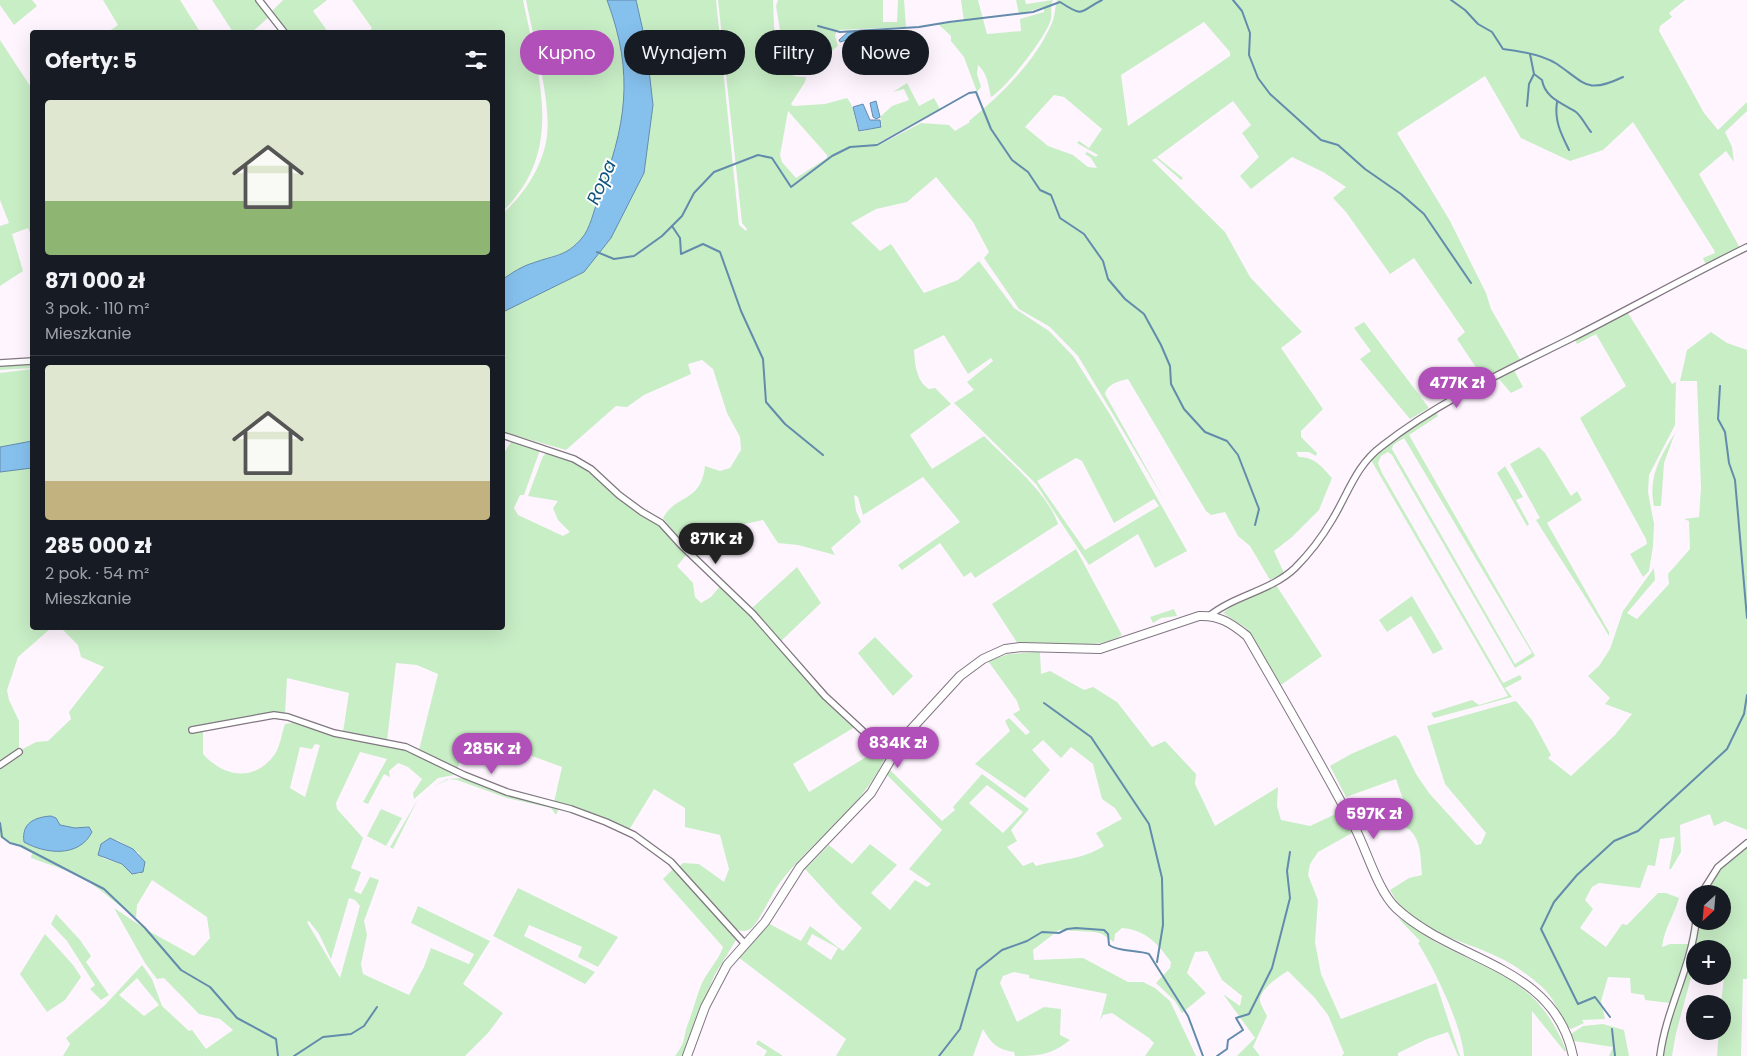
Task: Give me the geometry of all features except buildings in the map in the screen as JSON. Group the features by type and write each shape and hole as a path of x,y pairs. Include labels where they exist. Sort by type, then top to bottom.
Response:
{"street":[{"path":"259,0 282,30"},
{"path":"1209,616 1232,601 1273,582 1294,568 1332,520 1356,474 1369,457 1400,432 1434,410 1747,247"},
{"path":"0,363 30,360"},
{"path":"505,436 574,459 591,469 619,495 642,512 661,522 686,550 753,614 825,696 881,750 891,757"},
{"path":"687,1056 715,984 727,965 765,922 800,867 870,793 905,736 960,676 983,659 1006,649 1021,647 1100,649 1199,616 1209,616 1228,622 1247,636 1324,768 1392,903 1412,921 1432,934 1512,973 1530,986 1558,1020 1574,1056"},
{"path":"192,730 274,715 288,718 334,733 406,747 464,775 507,792 571,809 606,822 634,835 671,862 745,944"},
{"path":"0,765 19,752"},
{"path":"1707,885 1718,867 1747,843"},
{"path":"1660,1056 1667,1018 1686,969 1694,930"}],"green space":[{"path":"0,0 32,0 37,6 14,25 0,5"},
{"path":"103,0 180,0 199,30 111,30 118,25"},
{"path":"212,0 257,0 269,17 254,30 232,30"},
{"path":"283,0 327,0 313,11 327,30 285,30 270,13"},
{"path":"352,0 523,0 529,30 520,30 520,75 538,75 542,111 541,137 535,163 523,187 505,209 505,30 370,30 372,28"},
{"path":"526,0 607,0 621,52 624,99 617,145 588,229 571,249 525,266 505,278 505,211 525,189 537,169 545,147 548,121 542,75 614,75 614,30 533,30"},
{"path":"636,0 716,0 719,30 643,30"},
{"path":"718,0 773,0 775,30 755,30 755,75 806,77 805,82 791,104 793,106 825,104 847,98 852,106 860,132 882,126 880,117 892,106 909,100 904,89 893,92 907,83 919,106 934,98 940,109 876,144 877,146 921,123 949,125 955,131 970,122 994,100 1027,64 1052,23 1057,0 1685,0 1669,13 1672,17 1660,26 1659,31 1704,113 1718,130 1747,102 1747,111 1725,132 1732,147 1734,162 1726,151 1699,174 1740,248 1706,265 1703,258 1715,253 1714,250 1633,122 1603,150 1570,161 1521,138 1485,76 1397,133 1450,221 1486,293 1491,309 1521,361 1474,385 1470,382 1481,375 1457,339 1465,332 1414,258 1390,274 1346,212 1333,198 1346,187 1323,172 1292,157 1251,189 1240,176 1259,157 1242,133 1251,125 1233,101 1157,157 1183,178 1181,180 1156,158 1152,160 1225,232 1250,277 1302,332 1281,348 1323,409 1301,431 1301,437 1317,453 1316,456 1309,452 1296,452 1299,457 1305,457 1318,463 1332,478 1319,510 1292,537 1274,551 1284,573 1270,580 1250,546 1238,536 1225,512 1211,515 1206,511 1128,379 1117,382 1108,388 1105,394 1165,501 1078,356 1050,327 1019,309 984,258 989,252 973,222 936,177 907,202 876,209 851,223 880,251 891,244 924,293 958,280 979,261 1014,308 1049,331 1073,356 1111,416 1187,551 1155,568 1138,534 1089,565 1036,484 954,403 974,390 967,382 993,361 991,358 968,374 944,335 914,350 915,361 921,382 929,389 935,388 951,404 910,435 932,469 984,436 1036,489 1053,512 1058,524 975,578 971,572 964,577 940,543 902,570 898,565 960,522 923,477 863,515 858,497 854,495 856,511 861,522 831,548 835,555 798,545 778,543 763,520 735,526 709,526 719,537 693,555 663,518 668,510 699,486 703,478 705,466 720,471 730,468 741,450 740,437 727,413 713,369 702,360 688,364 691,374 644,395 627,407 616,406 566,450 505,433 505,311 584,272 644,173 653,105 650,75 724,75 739,225 746,231 747,229 742,223 726,75 745,75 745,30 721,30","holes":["1204,22 1230,52 1230,56 1128,126 1121,75","1054,95 1064,97 1102,129 1089,148 1079,141 1077,143 1098,155 1096,157 1087,152 1085,154 1091,158 1097,168 1088,167 1073,155 1048,146 1025,127","788,111 827,155 827,158 796,178 782,162 780,155","1076,458 1082,461 1114,523 1154,499 1159,506 1085,550 1037,481"]},
{"path":"778,0 883,0 883,22 897,22 898,0 904,0 906,27 837,30 835,36 838,46 832,51 832,30 780,30 776,6"},
{"path":"961,0 978,0 987,34 1021,31 1020,19 1044,12 1044,7 1019,14 1016,0 1025,0 1026,4 1053,0 1051,19 1042,37 1016,73 991,97 984,72 978,65 977,74 981,87 977,92 964,57 951,41 951,36 938,24 964,21"},
{"path":"0,40 30,86 30,233 28,228 12,234 23,271 0,286 0,226 9,223 0,200"},
{"path":"1628,313 1672,384 1676,382 1675,425 1649,475 1648,492 1654,524 1653,546 1649,571 1643,577 1630,554 1647,544 1646,539 1580,418 1626,386 1596,334 1577,344 1575,340"},
{"path":"1364,322 1429,408 1410,419 1360,359 1371,351 1354,328"},
{"path":"1711,332 1727,343 1747,350 1747,830 1725,821 1714,826 1710,814 1680,825 1681,852 1671,869 1669,869 1675,837 1660,839 1655,866 1648,865 1640,888 1599,883 1592,887 1585,900 1593,909 1580,928 1606,947 1622,924 1627,925 1658,893 1666,893 1679,898 1662,947 1670,944 1686,944 1686,959 1670,1003 1645,1000 1644,995 1631,993 1630,978 1608,977 1601,1001 1605,1019 1582,1020 1584,1023 1571,1029 1563,1021 1548,993 1527,974 1500,958 1430,928 1401,906 1390,890 1409,878 1422,875 1420,851 1415,837 1411,831 1397,823 1405,805 1396,779 1346,797 1330,766 1351,754 1395,735 1399,739 1416,774 1429,793 1476,845 1481,844 1486,833 1445,784 1427,726 1516,701 1532,720 1551,755 1548,758 1571,776 1615,735 1632,714 1605,704 1610,698 1588,676 1599,666 1610,649 1623,611 1654,568 1655,580 1627,613 1637,619 1669,584 1668,574 1690,549 1689,521 1684,519 1699,517 1701,488 1697,381 1680,381 1687,350"},
{"path":"30,362 30,368 0,370 0,364"},
{"path":"30,369 30,441 0,447 0,373"},
{"path":"1514,370 1523,387 1511,393 1498,378"},
{"path":"1436,412 1438,416 1409,435 1535,656 1515,668 1392,455 1388,452 1381,456 1378,463 1503,683 1520,675 1522,679 1505,688 1512,697 1434,718 1431,713 1472,700 1479,705 1508,696 1371,460 1394,437","holes":["1404,438 1532,653 1515,664 1392,449 1393,445"]},
{"path":"1675,433 1664,463 1661,506 1654,506 1654,476 1660,459"},
{"path":"512,440 540,450 524,495 520,495 514,508 518,515 563,536 570,532 558,520 553,508 558,501 528,496 543,456 547,453 571,460 661,525 687,554 677,566 693,583 695,597 701,603 711,597 720,586 749,612 855,727 793,764 809,792 876,751 884,760 864,792 839,821 785,876 752,928 740,931 724,919 679,867 683,863 699,864 724,882 729,869 720,835 685,827 685,808 654,789 629,830 554,802 562,767 510,748 508,754 503,750 468,738 457,770 419,750 438,674 417,665 396,663 387,741 343,732 349,693 287,678 285,714 203,728 203,754 211,762 229,772 249,773 267,763 275,754 285,724 298,722 343,739 406,749 459,774 438,778 414,799 413,793 422,779 408,767 398,763 389,771 390,777 384,774 368,804 363,802 387,759 360,752 336,803 337,809 363,838 351,868 361,872 354,891 361,894 370,877 379,880 364,921 367,935 361,964 363,974 409,995 424,967 431,948 469,964 474,954 411,923 418,906 490,941 463,984 503,1013 488,1033 465,1056 63,1056 70,1044 66,1038 105,1005 142,965 152,979 162,1006 189,1031 192,1030 206,1049 233,1030 220,1019 199,1014 164,978 157,979 145,963 114,908 147,930 194,956 210,938 207,917 152,880 137,905 136,918 89,882 68,871 31,858 32,853 0,837 0,472 30,468 30,630 49,630 18,657 7,690 9,700 19,721 19,751 36,742 48,741 71,719 69,712 104,667 81,657 78,645 63,630 505,630 505,452","holes":["315,744 320,745 305,797 290,788 300,747 312,749","60,825 75,828 89,827 92,832 79,846 70,850 50,851 40,849 23,839 24,829","117,840 139,853 140,874 132,874 122,864 102,858","349,898 355,900 360,906 340,978 307,922 309,921 319,934 331,959","137,978 159,1005 144,1016 119,995"]},
{"path":"1539,447 1545,453 1571,496 1577,491 1582,500 1547,523 1609,632 1609,636 1536,520 1540,518 1510,464"},
{"path":"1505,466 1523,497 1516,500 1529,524 1527,526 1497,473"},
{"path":"1076,549 1122,635 1112,640 1087,645 1018,644 992,604"},
{"path":"797,567 821,603 781,641 751,609"},
{"path":"1276,585 1322,656 1281,685 1246,628 1223,613 1238,601"},
{"path":"1412,596 1443,649 1433,654 1411,616 1387,632 1379,620"},
{"path":"1174,609 1177,616 1161,618 1153,623 1150,617"},
{"path":"875,637 913,676 893,696 858,653"},
{"path":"1040,652 1041,674 1050,671 1084,690 1093,687 1117,702 1152,747 1165,741 1196,774 1195,784 1215,826 1278,787 1277,806 1281,820 1310,826 1342,811 1352,833 1318,852 1310,864 1308,875 1318,900 1315,942 1321,974 1341,1019 1436,983 1460,1056 1458,1056 1448,1032 1427,1039 1398,1053 1398,1056 1342,1056 1344,1053 1328,1015 1314,997 1288,971 1271,983 1261,996 1260,1001 1267,1016 1253,1047 1260,1056 1237,1056 1255,1038 1223,994 1240,1006 1242,996 1222,980 1207,951 1195,952 1187,973 1206,993 1182,1013 1175,1001 1156,983 1170,968 1171,962 1150,939 1138,931 1122,928 1115,934 1114,942 1095,932 1059,930 1033,950 1034,960 1083,958 1128,982 1143,982 1155,988 1170,1001 1196,1056 1145,1056 1154,1043 1149,1038 1112,1013 1103,1015 1100,1021 1107,994 1029,978 1029,975 1014,972 1003,976 1000,983 1017,1022 1044,1007 1061,1009 1060,1035 1070,1040 1057,1049 1044,1054 1015,1056 1014,1052 995,1045 983,1029 973,1056 836,1056 846,1039 738,957 768,923 801,941 810,926 843,951 862,928 805,869 829,845 852,864 870,844 897,865 871,893 890,910 915,880 927,887 931,884 909,869 942,830 886,774 889,769 942,821 955,810 953,807 982,774 1029,809 1011,830 1017,841 1007,847 1023,866 1033,862 1036,866 1079,857 1096,851 1104,846 1096,833 1122,819 1115,808 1102,799 1093,764 1071,747 1061,758 1043,740 1032,750 1050,770 1025,798 975,764 1010,731 1005,721 1009,718 1026,735 1030,732 1013,714 1020,710 1017,701 988,661 1009,654","holes":["987,785 1023,812 1003,833 969,803","812,934 838,948 831,960 807,944"]},
{"path":"462,778 494,791 559,808 556,815 551,808 507,798 457,780 449,779 433,787 447,779"},
{"path":"418,799 393,849 390,847"},
{"path":"381,809 402,818 386,846 367,836"},
{"path":"1747,843 1747,979 1743,979 1741,1056 1717,1056 1718,1040 1731,1040 1731,995 1722,995 1723,985 1731,985 1731,940 1691,940 1694,930 1731,930 1731,885 1707,885 1718,867"},
{"path":"673,869 677,871 736,940 714,976 683,1056 675,1056 683,1042 702,983 723,947 663,879"},
{"path":"518,888 618,937 598,967 578,957 582,947 529,925 524,936 595,972 585,984 493,936"},
{"path":"56,914 80,940 91,956 86,962 109,995 101,1000 90,989 95,985 67,941 51,924"},
{"path":"1398,918 1439,944 1498,973 1529,994 1543,1009 1555,1027 1566,1050 1565,1052 1532,1011 1532,1056 1464,1056 1453,1014 1432,968 1418,943 1420,941"},
{"path":"45,934 73,965 81,977 65,1000 47,1012 20,974"},
{"path":"1686,958 1686,985 1689,985 1672,1056 1660,1056"},
{"path":"1603,1024 1624,1030 1629,1056 1609,1056 1613,1047 1574,1041 1571,1034 1583,1026"},
{"path":"758,1040 783,1056 764,1056 767,1051 756,1044"}],"water":[{"path":"607,0 636,0 643,30 624,30 624,75 650,75 653,105 644,173 611,238 584,272 505,311 505,278 525,266 571,249 582,238 592,219 608,173 621,124 624,77 616,27"},
{"path":"876,101 880,117 876,119 873,117 870,103"},
{"path":"863,104 870,120 880,120 881,127 859,131 853,107"},
{"path":"30,441 30,468 0,472 0,447"},
{"path":"51,816 56,818 60,825 75,828 89,827 92,832 79,846 70,850 51,851 24,842 25,830 30,822"},
{"path":"110,838 133,849 145,862 143,872 132,874 122,864 98,855 101,844"}],"waterway":[{"path":"818,26 840,32 919,27 1033,12 1060,2 1081,12 1102,0"},
{"path":"1233,0 1242,11 1250,33 1249,55 1258,78 1270,94 1321,140 1338,145 1365,169 1401,194 1424,214 1471,283"},
{"path":"1451,0 1465,10 1478,24 1492,32 1503,49 1545,58 1581,81 1594,86 1623,77"},
{"path":"1530,54 1534,74 1542,80 1550,96 1576,112 1591,132"},
{"path":"1527,106 1529,84 1534,74"},
{"path":"597,252 614,259 634,256 662,236 682,216 694,193 714,172 758,155 772,158 791,187 832,156 850,147 877,145 969,93 976,92 991,129 1012,160 1028,172 1040,190 1051,195 1060,218 1084,234 1103,261 1108,279 1125,299 1144,314 1170,366 1171,384 1184,409 1205,432 1227,441 1238,455 1259,509 1255,525"},
{"path":"1557,102 1557,121 1569,150"},
{"path":"672,226 680,238 681,254 703,244 720,252 741,311 763,359 766,402 785,424 823,455"},
{"path":"1720,386 1718,419 1725,432 1729,463 1735,480 1747,618"},
{"path":"1610,1017 1595,997 1578,1004 1541,929 1554,902 1577,875 1614,841 1638,831 1727,749 1744,714 1747,695"},
{"path":"1044,703 1091,737 1149,824 1162,878 1163,925 1157,962"},
{"path":"0,823 2,837 10,843 21,846 104,889 145,928 181,970 210,987 237,1018 276,1039 278,1056"},
{"path":"1217,1056 1227,1049 1228,1040 1243,1030 1236,1018 1249,1014 1272,968 1290,898 1287,871 1290,852"},
{"path":"939,1056 960,1029 977,970 1002,950 1027,941 1042,932 1059,933 1067,929 1076,928 1104,930 1108,934 1109,945 1123,950 1149,954 1188,1016 1203,1056"},
{"path":"294,1056 323,1037 351,1034 364,1026 377,1007"},
{"path":"1612,1029 1615,1056"}],"water label":[{"name":"Ropa","path":"601,182"}]}
